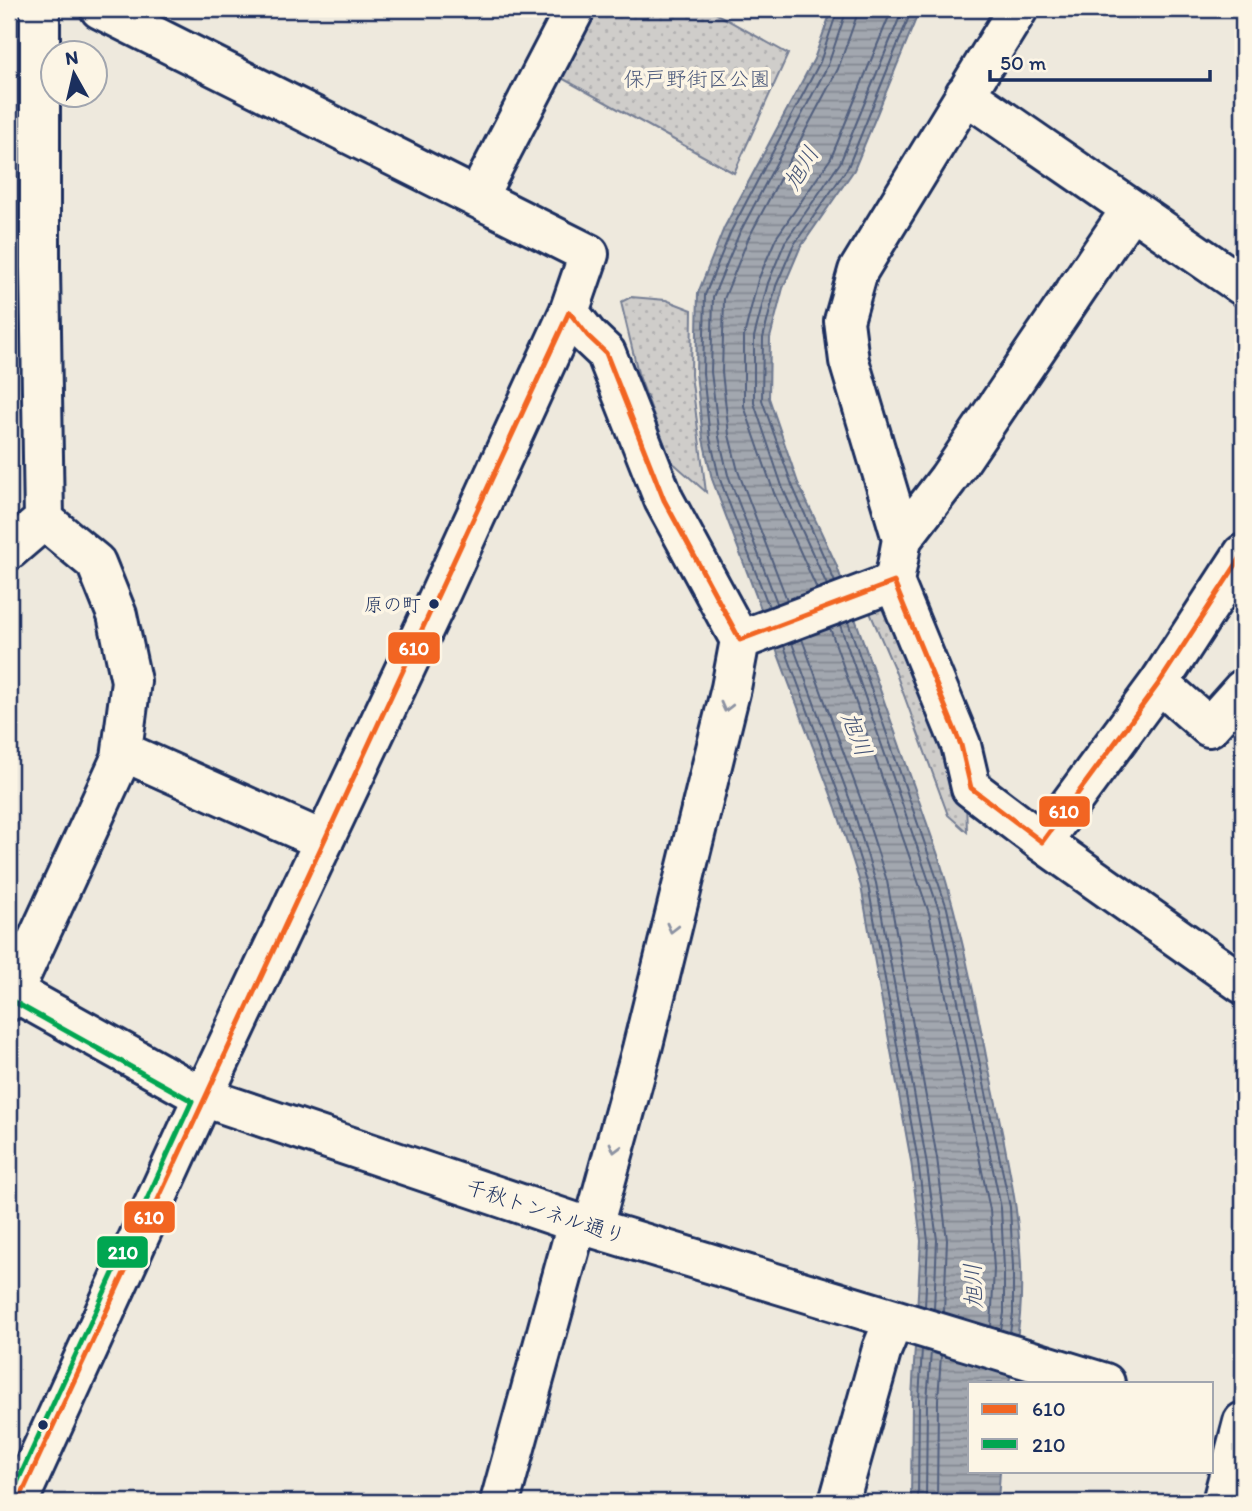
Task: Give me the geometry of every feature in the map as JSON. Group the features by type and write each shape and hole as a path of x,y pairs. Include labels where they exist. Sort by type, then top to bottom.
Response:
{"street":[{"path":"10,993 121,758 131,681 117,615 96,563 44,520 40,9"},
{"path":"18,1502 203,1097 447,580 569,312 589,254 100,9"},
{"path":"477,198 575,9"},
{"path":"902,540 849,361 844,321 858,271 1018,9"},
{"path":"965,94 1243,286"},
{"path":"500,1502 648,1022 731,688 751,636 881,587 902,540 948,479 1131,209"},
{"path":"569,312 606,353 664,500 751,636"},
{"path":"9,550 44,520"},
{"path":"1042,842 1159,683 1243,554"},
{"path":"881,587 961,745 971,788 1042,842 1243,984"},
{"path":"1159,683 1209,727 1243,689"},
{"path":"122,751 324,841"},
{"name":"千秋トンネル通り","path":"10,993 203,1097 585,1225 1102,1382"},
{"path":"839,1502 882,1349 905,1324"},
{"path":"1222,1502 1235,1423"}],"green space":[{"name":"保戸野街区公園","path":"582,9 708,9 788,54 734,173 549,71"},
{"path":"631,297 666,300 692,310 691,375 706,492 671,461 638,373 621,302"},
{"path":"888,590 966,799 967,832 948,815 894,668 865,601"}],"water":[{"name":"旭川","path":"832,9 920,9 854,170 800,248 783,288 770,338 769,398 798,483 836,564 939,858 977,1010 1007,1155 1020,1251 1020,1315 1009,1382 968,1382 968,1472 1000,1472 998,1502 911,1502 912,1399 921,1241 911,1161 861,886 836,808 712,479 703,439 696,373 698,293 724,228 814,59"}],"transit line":[{"name":"610","path":"18,1502 569,312 606,353 664,500 740,640 894,582 961,745 971,788 1042,842 1159,683 1243,554"},
{"name":"210","path":"9,999 192,1101 10,1498"}],"place":[{"name":"原の町","path":"434,604"}]}
